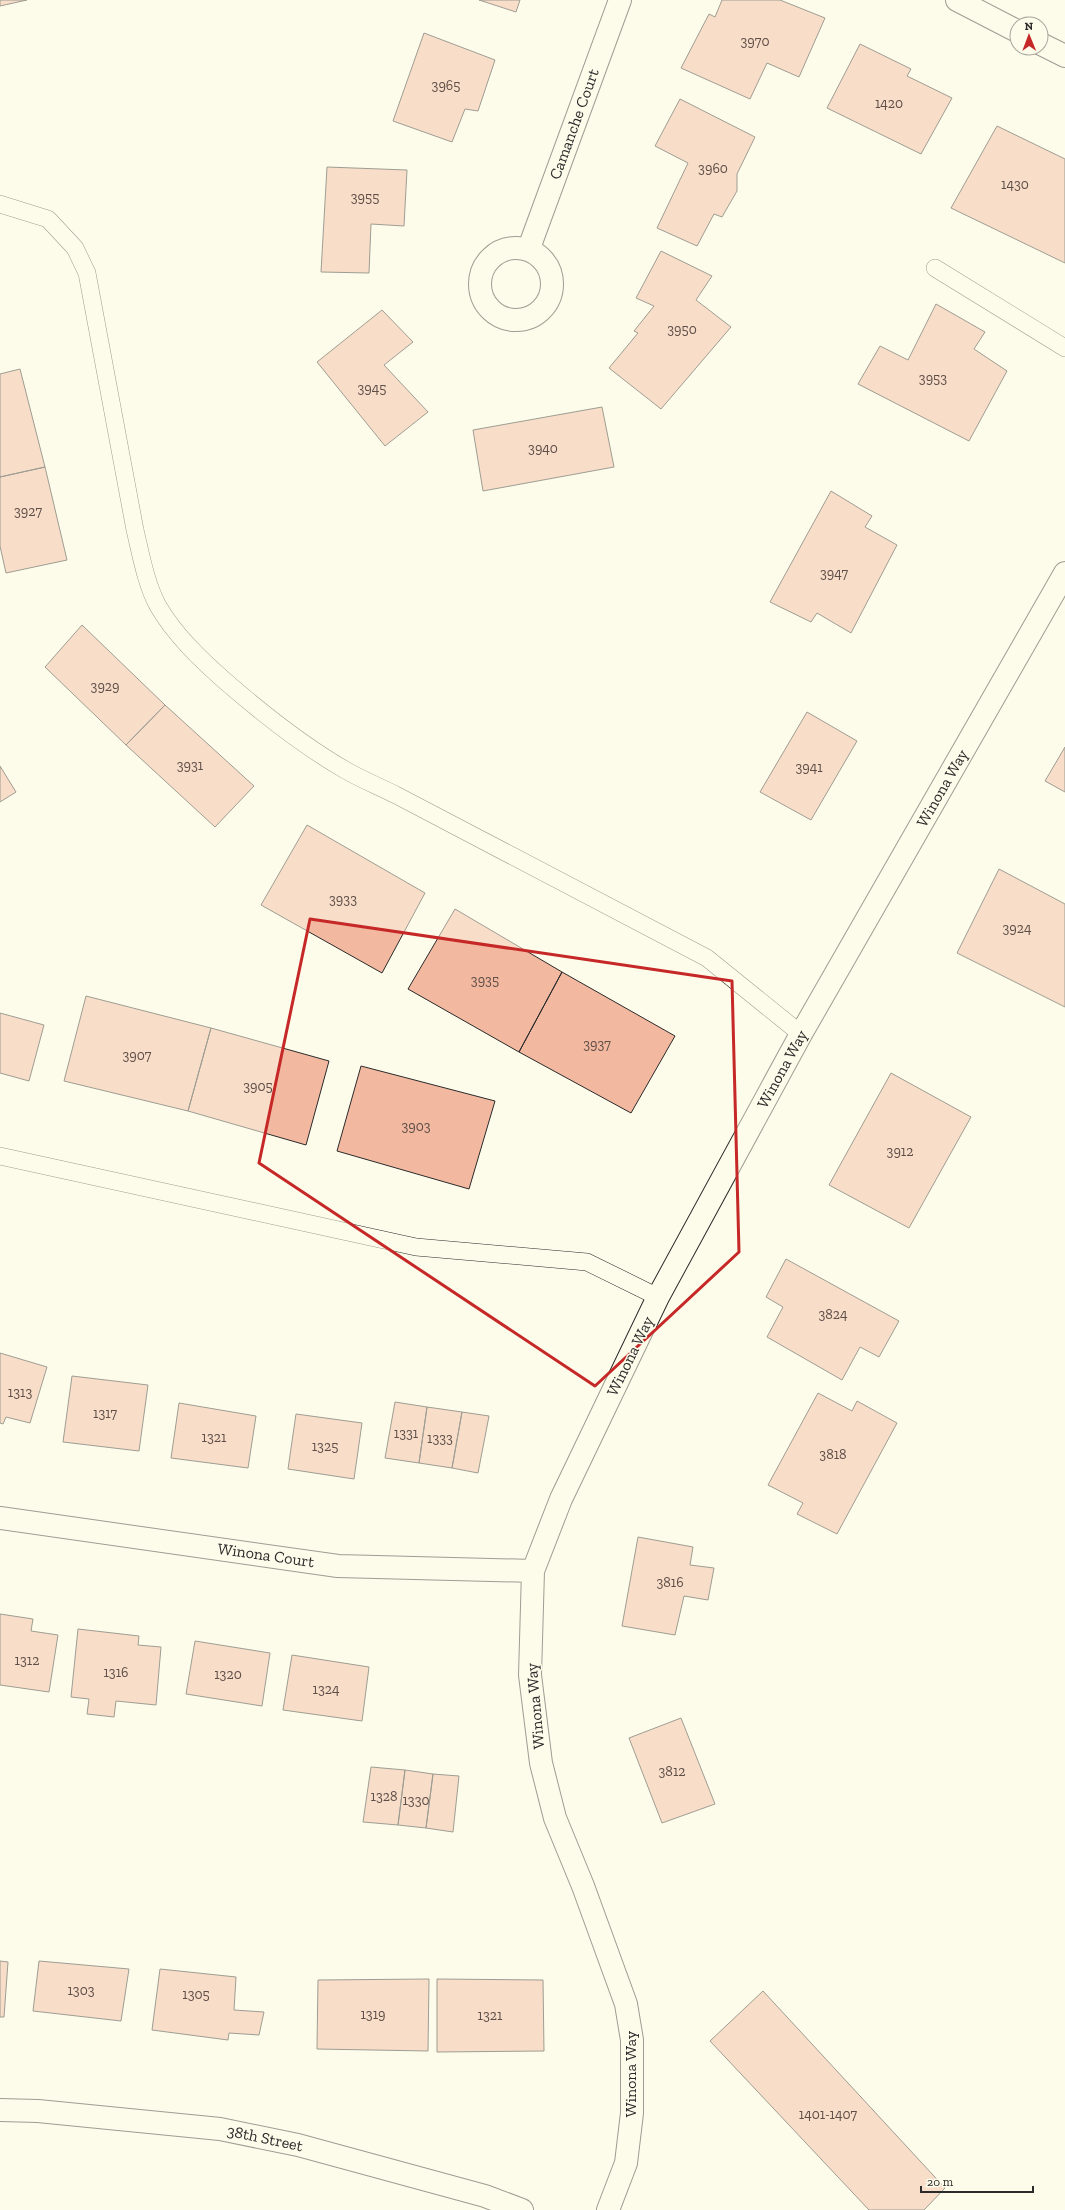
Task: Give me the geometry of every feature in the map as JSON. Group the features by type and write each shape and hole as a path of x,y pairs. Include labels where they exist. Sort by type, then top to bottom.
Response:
{"street":[{"name":"Camanche Court","path":"528,248 620,0"},
{"path":"957,0 1009,27"},
{"path":"1049,48 1065,56"},
{"name":"Winona Way","path":"608,2210 626,2163 632,2113 632,2040 626,2004 583,1886 554,1818 541,1763 530,1675 533,1571 561,1499 658,1298 801,1034 1065,573"},
{"name":"Winona Court","path":"0,1518 338,1566 533,1571"},
{"name":"38th Street","path":"0,2110 38,2111 220,2129 298,2145 484,2196 522,2210"}],"lane":[{"path":"0,204 48,219 75,248 87,273 135,530 146,572 161,611 173,629 204,662 251,704 297,739 348,771 706,958 801,1034"},
{"path":"935,268 1065,348"},
{"path":"0,1156 416,1247 587,1262 658,1298"}],"highlighted area":[{"path":"310,919 732,981 739,1252 595,1386 259,1163"}],"building":[{"path":"0,0 27,0 0,6"},
{"path":"479,0 520,0 516,12"},
{"path":"722,0 780,0 825,18 799,77 767,63 750,99 681,68 709,14 715,17"},
{"path":"424,33 495,60 478,111 465,109 452,142 393,121"},
{"path":"860,44 911,69 907,76 952,98 921,154 827,108"},
{"path":"680,99 755,137 737,174 737,191 722,217 714,214 697,246 657,228 688,163 655,146"},
{"path":"997,126 1065,159 1065,263 951,208"},
{"path":"327,167 407,170 404,226 371,224 369,273 321,272"},
{"path":"661,251 712,276 696,300 731,327 661,409 609,368 638,333 634,331 654,306 636,298"},
{"path":"936,304 985,332 974,349 1007,371 969,441 858,384 880,346 908,360"},
{"path":"382,310 413,342 384,365 428,412 385,446 317,362"},
{"path":"20,369 45,467 0,477 0,374"},
{"path":"602,407 614,467 483,491 473,430"},
{"path":"45,467 67,560 6,573 0,546 0,477"},
{"path":"831,491 872,516 865,527 897,545 851,633 817,613 811,622 770,602"},
{"path":"82,625 165,705 126,745 45,667"},
{"path":"165,705 254,786 215,827 126,745"},
{"path":"807,712 857,741 811,820 760,792"},
{"path":"1065,747 1065,792 1045,781"},
{"path":"0,766 16,792 0,802"},
{"path":"307,825 425,893 382,973 261,905"},
{"path":"999,869 1065,904 1065,1007 957,953"},
{"path":"455,909 562,972 519,1052 408,989"},
{"path":"562,972 675,1036 631,1113 519,1052"},
{"path":"86,996 211,1028 188,1111 64,1081"},
{"path":"0,1013 44,1025 29,1081 0,1073"},
{"path":"211,1028 329,1061 306,1145 188,1111"},
{"path":"361,1066 495,1101 469,1189 337,1151"},
{"path":"891,1073 971,1117 909,1228 829,1185"},
{"path":"786,1259 899,1321 879,1357 860,1347 842,1380 767,1337 783,1307 766,1297"},
{"path":"0,1353 47,1367 30,1423 6,1417 3,1424 0,1423"},
{"path":"72,1376 148,1385 139,1451 63,1442"},
{"path":"818,1393 852,1411 857,1401 897,1423 837,1534 797,1514 803,1503 768,1485"},
{"path":"395,1402 427,1407 419,1463 385,1458"},
{"path":"179,1403 256,1416 248,1468 171,1458"},
{"path":"427,1407 462,1412 452,1468 419,1463"},
{"path":"462,1412 489,1416 478,1473 452,1468"},
{"path":"296,1414 362,1423 354,1479 288,1469"},
{"path":"638,1537 693,1547 690,1565 714,1568 708,1600 684,1596 675,1635 622,1626"},
{"path":"0,1614 33,1619 31,1631 58,1635 49,1692 0,1685"},
{"path":"78,1629 139,1636 138,1645 161,1647 156,1705 116,1701 114,1717 87,1714 89,1699 71,1697"},
{"path":"195,1641 270,1653 262,1706 186,1694"},
{"path":"292,1655 369,1667 362,1721 283,1710"},
{"path":"681,1718 715,1804 662,1823 629,1738"},
{"path":"371,1767 405,1770 398,1825 363,1822"},
{"path":"405,1770 433,1774 426,1828 398,1825"},
{"path":"433,1774 459,1776 453,1832 426,1828"},
{"path":"0,1961 8,1962 4,2017 0,2017"},
{"path":"39,1961 129,1969 121,2021 33,2011"},
{"path":"160,1969 236,1977 234,2010 264,2012 259,2035 229,2033 228,2040 152,2030"},
{"path":"429,1979 428,2051 317,2049 318,1980"},
{"path":"437,1979 543,1980 544,2051 437,2052"},
{"path":"763,1991 945,2188 924,2210 869,2210 710,2041"}]}
